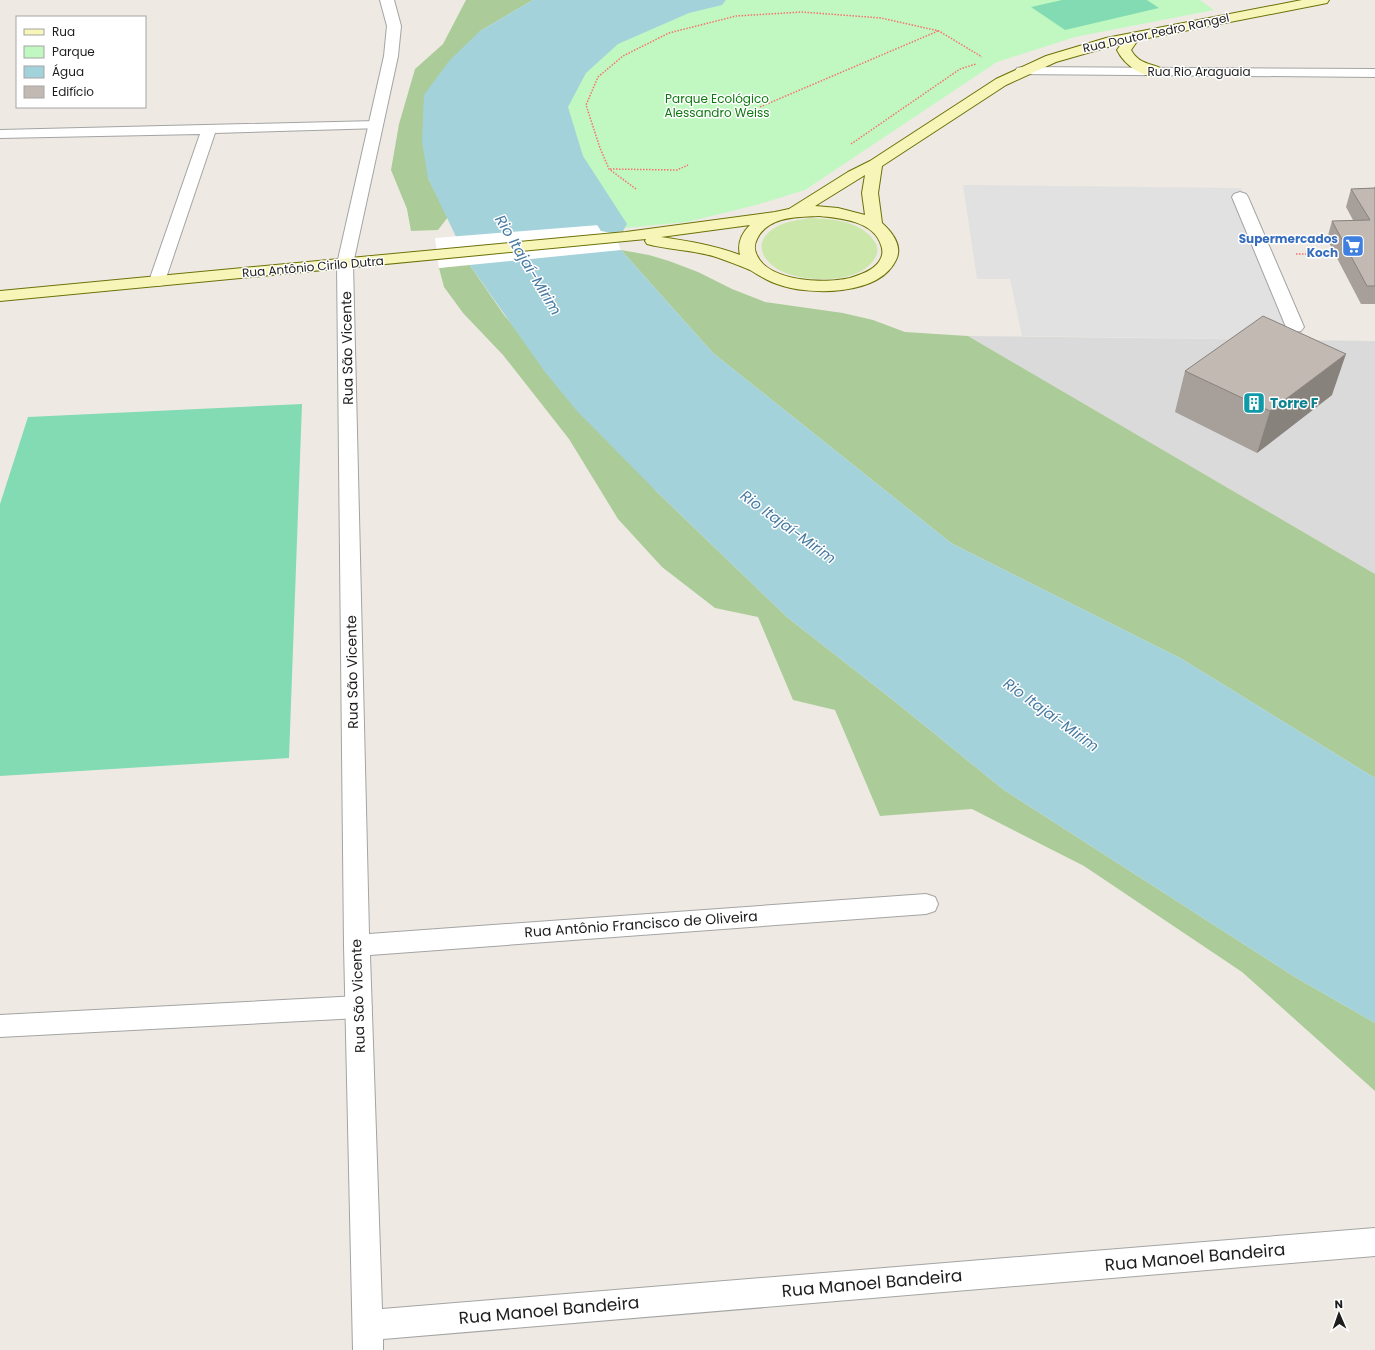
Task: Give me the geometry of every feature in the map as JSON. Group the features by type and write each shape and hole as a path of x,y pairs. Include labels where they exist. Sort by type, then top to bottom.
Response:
{"main road":[{"name":"Rua Doutor Pedro Rangel","path":"795,212 852,175 875,164 1001,82 1051,58 1134,36 1322,0"},
{"path":"1134,36 1124,50 1127,56 1132,63 1139,67 1158,72"},
{"path":"874,226 870,193 875,164"},
{"path":"819,211 839,213 858,218 874,226 885,236 890,247 890,258 882,269 868,278 847,284 823,287 797,284 774,278 757,267 748,256 746,244 750,233 761,223 778,216 795,212 819,211"},
{"name":"Rua Antônio Cirilo Dutra","path":"0,296 622,238 778,216"},
{"name":"Rua Antônio Cirilo Dutra","path":"622,238 684,245 720,253 757,267"}],"street":[{"name":"Rua São Vicente","path":"368,1337 358,1007 346,264 391,56 394,26 387,0"},
{"name":"Rua Rio Araguaia","path":"1022,71 1375,73"},
{"path":"0,134 376,125"},
{"path":"157,281 209,129"},
{"path":"1240,196 1295,327"},
{"name":"Rua Antônio Francisco de Oliveira","path":"357,945 926,904"},
{"path":"0,1026 358,1007"},
{"name":"Rua Manoel Bandeira","path":"368,1337 1375,1242"}],"path":[{"path":"636,189 609,169 600,148 586,105 598,77 623,56 668,33 736,16 802,12 881,18 939,31 982,57"},
{"path":"760,107 939,31"},
{"path":"850,145 960,70 980,63"},
{"path":"609,169 677,170 688,166"},
{"path":"1264,254 1334,254"}],"shaded area":[{"path":"963,185 1241,188 1305,340 1022,336 1010,279 977,279"},
{"path":"968,336 1375,341 1375,574"}],"green space":[{"path":"466,0 533,0 480,31 428,178 448,217 438,230 411,231 407,209 391,170 399,124 415,69 443,44"},
{"name":"Parque Ecológico Alessandro Weiss","path":"713,0 1200,0 1214,10 1075,37 997,62 805,190 756,205 687,222 614,229 568,156 554,107 575,69 609,38 681,7"},
{"path":"1062,0 1147,0 1159,8 1065,30 1031,7"},
{"path":"810,218 828,219 847,223 864,230 871,236 876,244 876,256 868,267 857,273 844,277 816,279 789,274 779,270 767,260 763,254 762,242 770,231 782,224"},
{"path":"621,250 649,255 669,261 698,272 732,289 765,302 843,313 873,320 905,332 968,336 1375,574 1375,778 1180,658 951,543 713,353"},
{"path":"469,264 504,315 657,492 787,617 1004,790 1295,977 1375,1023 1375,1091 1242,972 1084,866 972,809 880,816 835,710 793,700 758,617 715,608 662,567 618,519 569,439 503,355 463,313 444,287 439,268"},
{"path":"302,404 289,758 0,776 0,504 28,417"}],"water":[{"name":"Rio Itajaí-Mirim","path":"533,0 713,0 681,7 609,38 575,69 554,107 568,156 612,224 621,250 713,353 951,543 1180,658 1375,778 1375,1023 1295,977 1004,790 787,617 657,492 577,411 545,372 469,264 428,178 422,141 424,95 449,61 480,31"}],"pier":[{"path":"612,224 621,250 439,268 435,238"}],"building":[{"path":"1375,188 1375,286 1367,286 1332,221 1370,220 1351,189"},
{"path":"1263,316 1346,354 1270,411 1185,371"}],"waterway":[{"path":"612,224 568,156 554,107 575,69 609,38 681,7 713,0"}],"place":[{"name":"Supermercados Koch","path":"1353,246"},
{"name":"Torre F","path":"1254,403"}]}
